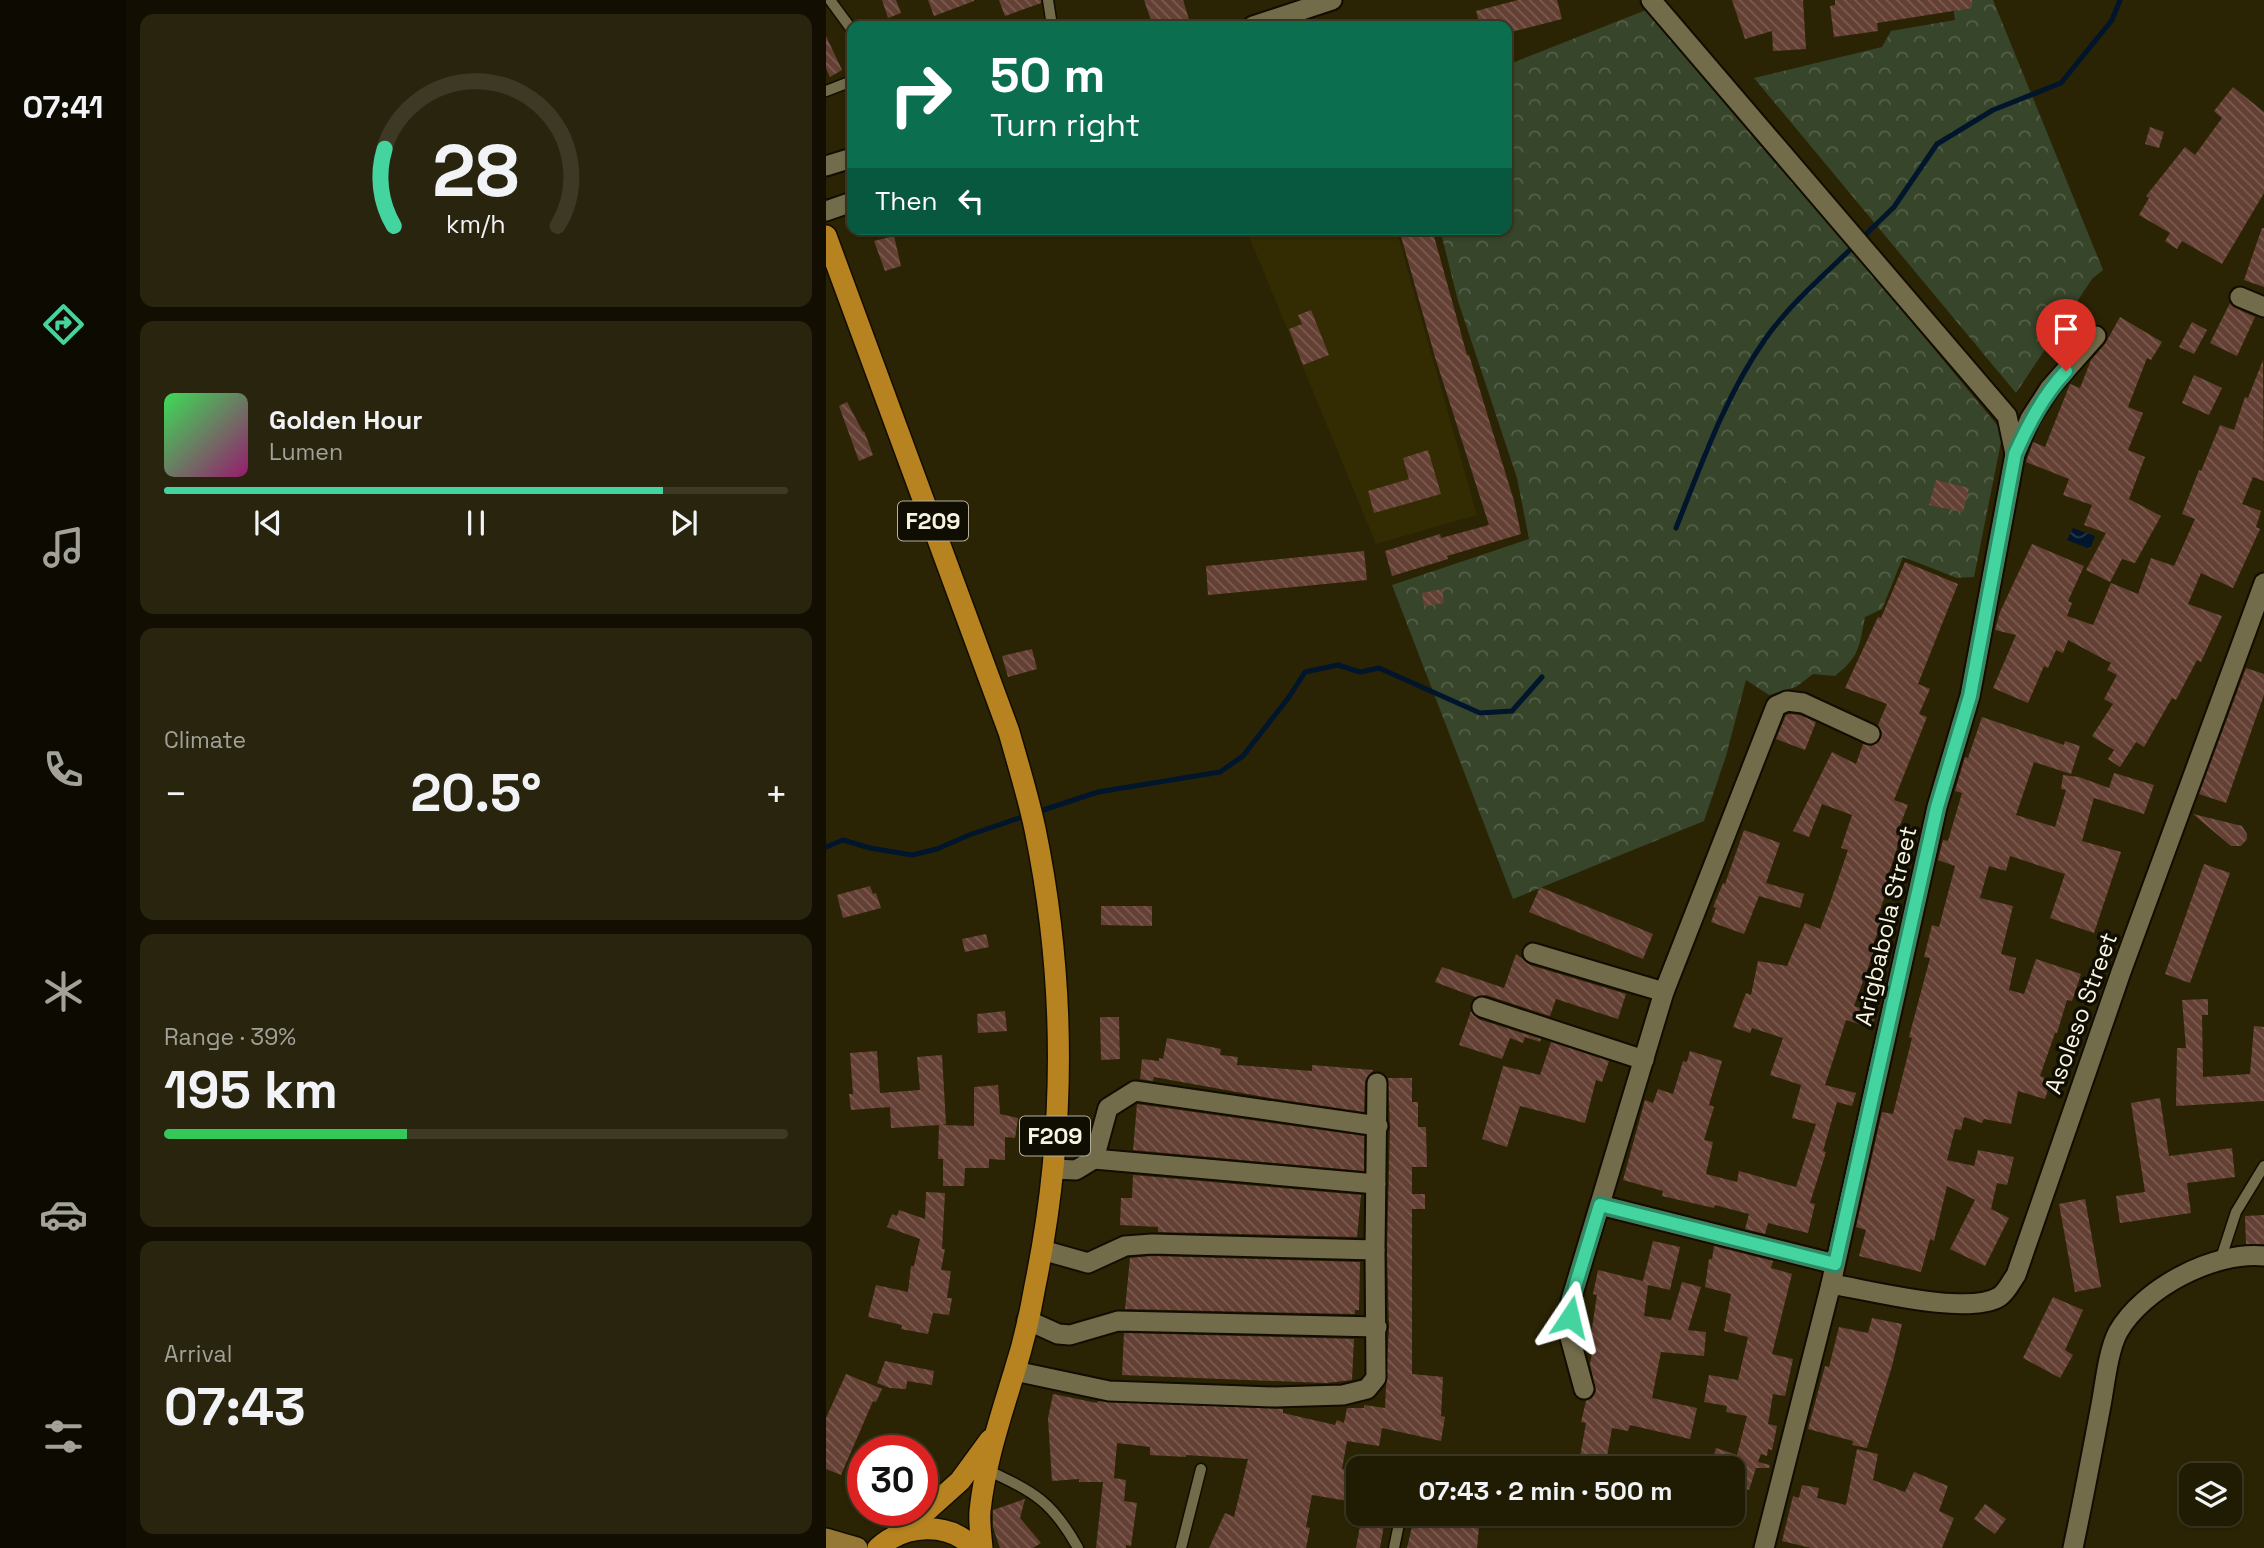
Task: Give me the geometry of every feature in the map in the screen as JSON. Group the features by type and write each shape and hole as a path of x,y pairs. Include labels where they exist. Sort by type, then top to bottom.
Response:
{"main road":[{"name":"F209","path":"826,236 1000,706 1030,808 1047,902 1059,1011 1059,1094 1053,1169 1042,1250 1027,1320 1015,1371 993,1436 979,1514 982,1548"},
{"name":"F209","path":"903,1532 960,1481 993,1436"},
{"name":"F209","path":"878,1548 886,1540 903,1532 925,1528 947,1532 974,1548"},
{"path":"826,1539 857,1548"}],"street":[{"path":"1268,21 1332,0"},
{"path":"1651,0 2007,416 2015,454"},
{"path":"826,166 847,160"},
{"path":"826,211 847,204"},
{"path":"2240,297 2264,307"},
{"name":"Arigbabola Street","path":"1764,1548 1831,1284 1937,807 1970,696 2015,454 2030,419 2050,388 2096,336"},
{"name":"Asoleso Street","path":"1831,1284 1944,1303 1981,1303 2001,1296 2016,1275 2121,972 2264,583"},
{"path":"1584,1389 1569,1334 1571,1300 1664,992 1776,706 1787,701 1803,704 1870,734"},
{"path":"1533,953 1664,992"},
{"path":"1482,1007 1644,1060"},
{"path":"1015,1371 1109,1391 1275,1397 1343,1395 1367,1390 1376,1378 1377,1083"},
{"path":"1094,1159 1108,1108 1135,1091 1377,1126"},
{"path":"1053,1169 1076,1170 1094,1159 1376,1184"},
{"path":"1600,1205 1835,1264"},
{"path":"1042,1250 1088,1263 1125,1246 1152,1244 1375,1250"},
{"path":"2073,1548 2107,1370 2117,1333 2131,1315 2152,1296 2193,1268 2221,1258 2245,1254 2264,1256"},
{"path":"1027,1320 1058,1334 1070,1335 1118,1321 1377,1327"}],"lane":[{"path":"830,0 847,23"},
{"path":"1048,0 1051,21"},
{"path":"826,91 847,83"},
{"path":"2221,1258 2236,1212 2264,1166"},
{"path":"1181,1548 1201,1469"},
{"path":"987,1470 1027,1489 1056,1512 1078,1548"},
{"path":"1394,1548 1399,1526"}],"shaded area":[{"path":"1248,235 1398,235 1477,515 1376,544"}],"green space":[{"path":"1952,0 1993,0 2103,270 2092,279 2016,393 1754,78 1882,47 1891,31 1955,20"},
{"path":"1651,8 2003,432 1974,577 1957,578 1903,557 1882,609 1865,617 1854,656 1835,676 1813,674 1796,687 1769,695 1746,680 1726,756 1704,821 1513,899 1392,585 1529,539 1517,478 1458,301 1442,235 1512,235 1512,63"}],"water":[{"path":"2073,528 2095,536 2090,549 2067,540"}],"building":[{"path":"882,0 896,0 901,13 888,18"},
{"path":"928,0 974,0 974,1 934,16"},
{"path":"999,0 1041,0 1041,3 1005,16"},
{"path":"1144,0 1183,0 1189,21 1151,21"},
{"path":"1518,0 1557,0 1562,19 1512,32 1512,21 1479,21 1476,11"},
{"path":"1732,0 1803,0 1806,49 1773,51 1772,31 1745,39"},
{"path":"1835,0 1972,0 1972,8 1877,23 1878,31 1834,37 1830,6 1835,5"},
{"path":"826,36 842,70 830,77 826,68"},
{"path":"2233,87 2264,112 2264,193 2222,264 2182,241 2177,249 2165,241 2170,233 2139,215 2149,198 2146,196 2185,147 2195,155 2222,118 2214,111"},
{"path":"2150,127 2164,132 2159,148 2145,144"},
{"path":"2264,228 2264,287 2244,280"},
{"path":"1401,235 1434,235 1467,355 1514,501 1521,534 1392,576 1385,551 1440,534 1441,538 1489,525 1435,357"},
{"path":"894,236 901,266 885,271 874,241"},
{"path":"2230,303 2255,317 2237,356 2210,343"},
{"path":"1311,310 1329,355 1303,365 1289,329 1302,324 1298,315"},
{"path":"2120,317 2162,342 2151,360 2147,358 2128,407 2143,413 2128,450 2145,457 2129,499 2161,516 2135,563 2122,559 2110,582 2086,570 2106,533 2084,525 2092,505 2063,495 2069,479 2026,462 2033,442 2045,447 2070,384 2080,388 2091,360 2105,344"},
{"path":"2192,322 2207,330 2194,354 2179,347"},
{"path":"2263,360 2264,481 2253,477 2242,504 2261,511 2256,527 2260,529 2233,588 2201,573 2188,604 2222,616 2201,662 2197,660 2176,700 2172,698 2144,747 2136,742 2120,767 2108,759 2114,750 2092,736 2113,704 2104,699 2117,675 2107,670 2111,663 2068,640 2063,653 2056,650 2048,668 2044,666 2028,703 1993,688 2016,635 1995,630 2000,612 2032,544 2084,566 2068,601 2072,603 2067,616 2093,625 2111,583 2138,594 2151,558 2174,566 2195,519 2182,514 2199,470 2201,471 2220,425 2234,430 2245,397 2248,398"},
{"path":"2194,375 2222,388 2209,415 2182,403"},
{"path":"847,402 864,431 873,455 859,461 839,406"},
{"path":"1428,450 1441,494 1374,513 1368,491 1409,479 1403,458"},
{"path":"1936,480 1969,488 1963,512 1929,505"},
{"path":"1364,551 1367,580 1208,595 1206,566"},
{"path":"1905,562 1958,584 1918,684 1930,689 1919,714 1927,717 1894,800 1908,805 1896,835 1901,836 1878,916 1883,918 1854,1006 1876,1013 1872,1028 1846,1020 1825,1085 1856,1093 1852,1106 1837,1102 1823,1151 1826,1152 1810,1203 1815,1204 1808,1233 1768,1223 1765,1234 1745,1229 1749,1214 1662,1196 1663,1191 1623,1180 1645,1100 1653,1103 1658,1089 1673,1094 1683,1061 1687,1062 1690,1051 1722,1061 1709,1105 1714,1107 1704,1140 1713,1142 1706,1174 1737,1182 1739,1171 1796,1187 1816,1124 1792,1118 1801,1085 1770,1075 1783,1038 1752,1028 1750,1033 1733,1027 1746,993 1751,995 1758,961 1787,966 1805,923 1820,929 1831,900 1848,850 1841,848 1852,815 1822,804 1809,837 1793,831 1832,752 1856,764 1863,744 1872,746 1881,738 1882,732 1878,725 1887,704 1845,688 1878,617 1881,618"},
{"path":"1442,589 1444,603 1424,606 1422,593"},
{"path":"1032,649 1037,669 1008,677 1002,656"},
{"path":"2246,668 2264,674 2264,695 2226,803 2199,794"},
{"path":"1786,715 1800,715 1816,722 1805,750 1776,739"},
{"path":"1982,717 2064,745 2065,741 2080,746 2071,774 2034,762 2016,815 2055,827 2066,790 2061,789 2063,775 2079,777 2109,788 2114,773 2154,785 2144,814 2094,798 2082,841 2121,852 2094,933 2050,918 2065,874 2010,856 2006,871 1989,866 1980,898 2013,906 2001,954 2016,958 2009,990 2024,994 2036,959 2081,974 2072,1001 2067,1000 2040,1076 2051,1080 2045,1099 2018,1091 2011,1124 1984,1119 1982,1123 1964,1117 1961,1130 1955,1129 1947,1160 1974,1166 1978,1150 2014,1157 2007,1185 1997,1183 1991,1209 2009,1218 1985,1266 1950,1249 1975,1200 1947,1186 1934,1241 1930,1239 1921,1272 1859,1256 1866,1230 1856,1227 1882,1112 1893,1114 1912,1038 1909,1037 1930,958 1924,957 1932,925 1939,927 1955,866 1938,860 1943,840 1948,841 1962,793 1955,791 1965,757 1968,758"},
{"path":"2193,814 2242,826 2247,839 2241,846 2231,846"},
{"path":"1744,830 1780,843 1766,883 1804,894 1800,908 1759,896 1744,934 1711,922 1716,908 1713,907 1723,883 1725,884"},
{"path":"2204,864 2230,873 2190,983 2165,974"},
{"path":"870,886 873,894 876,893 881,908 843,918 837,895"},
{"path":"1540,887 1653,934 1643,959 1529,912"},
{"path":"1101,906 1152,906 1152,926 1101,925"},
{"path":"986,934 989,947 965,952 962,939"},
{"path":"1516,954 1530,965 1626,994 1618,1019 1556,999 1550,1016 1486,995 1475,997 1435,982 1442,967 1504,988"},
{"path":"2208,999 2208,1015 2202,1015 2203,1077 2250,1074 2254,1026 2264,1027 2264,1101 2176,1106 2177,1048 2186,1048 2182,1000"},
{"path":"1005,1011 1007,1031 978,1033 977,1014"},
{"path":"1471,1011 1478,1019 1541,1039 1540,1042 1525,1037 1523,1043 1510,1038 1502,1059 1459,1045"},
{"path":"1100,1017 1119,1017 1120,1059 1101,1060"},
{"path":"1167,1038 1221,1049 1220,1055 1238,1057 1237,1065 1312,1071 1312,1065 1373,1070 1365,1082 1364,1112 1154,1077 1153,1081 1140,1079 1142,1059 1163,1059"},
{"path":"1551,1042 1609,1061 1602,1082 1596,1080 1585,1123 1520,1106 1507,1147 1482,1139 1503,1066 1540,1075"},
{"path":"877,1051 880,1093 920,1090 917,1057 942,1055 946,1124 942,1125 974,1126 974,1087 998,1085 1000,1114 1018,1118 1015,1138 1005,1137 1005,1160 989,1159 989,1168 965,1168 964,1186 943,1186 943,1159 938,1159 939,1125 891,1128 890,1107 851,1110 849,1094 853,1094 850,1053"},
{"path":"1388,1078 1412,1078 1412,1102 1418,1102 1418,1127 1426,1127 1427,1167 1412,1167 1412,1194 1425,1194 1425,1209 1412,1209 1412,1374 1443,1377 1441,1416 1445,1417 1441,1441 1382,1428 1379,1446 1347,1441 1342,1469 1346,1470 1346,1501 1312,1495 1306,1527 1310,1528 1306,1548 1209,1548 1225,1513 1234,1517 1248,1459 1150,1455 1150,1447 1117,1443 1114,1478 1126,1480 1124,1501 1137,1503 1131,1546 1096,1548 1103,1482 1079,1482 1079,1479 1052,1481 1048,1418 1053,1394 1097,1403 1283,1409 1283,1413 1335,1425 1337,1420 1344,1423 1347,1408 1364,1408 1364,1405 1385,1408 1389,1327 1387,1250 1390,1127"},
{"path":"2160,1098 2169,1156 2232,1148 2235,1177 2187,1183 2191,1213 2120,1223 2116,1196 2145,1192 2131,1103"},
{"path":"1137,1104 1364,1136 1364,1171 1133,1150"},
{"path":"1133,1175 1361,1195 1357,1237 1158,1232 1158,1227 1120,1225 1121,1198 1132,1198"},
{"path":"926,1192 945,1193 942,1249 945,1249 941,1270 951,1271 947,1298 952,1298 949,1315 933,1313 928,1334 901,1329 902,1325 868,1317 876,1285 908,1292 911,1266 914,1266 920,1239 887,1227 892,1214 897,1216 899,1210 925,1219"},
{"path":"2085,1199 2101,1287 2075,1292 2059,1204"},
{"path":"2264,1215 2264,1244 2246,1244 2245,1216"},
{"path":"1653,1241 1680,1247 1670,1290 1648,1285 1644,1316 1671,1320 1682,1282 1701,1287 1688,1330 1706,1332 1704,1356 1661,1352 1652,1398 1697,1408 1690,1439 1630,1425 1628,1431 1612,1428 1607,1456 1580,1456 1586,1423 1581,1422 1586,1401 1592,1398 1596,1391 1590,1364 1594,1342 1590,1341 1597,1295 1593,1294 1598,1270 1643,1281"},
{"path":"1714,1246 1773,1261 1771,1268 1792,1274 1772,1354 1793,1359 1785,1396 1773,1394 1768,1424 1777,1426 1772,1450 1768,1449 1767,1456 1761,1454 1758,1462 1770,1465 1769,1468 1756,1468 1749,1490 1745,1489 1745,1456 1714,1456 1716,1448 1737,1455 1747,1416 1726,1412 1727,1406 1704,1402 1709,1375 1738,1380 1748,1337 1724,1331 1731,1294 1705,1287 1709,1259 1712,1259"},
{"path":"1152,1256 1360,1262 1359,1310 1355,1310 1355,1314 1125,1309 1130,1258"},
{"path":"2053,1297 2083,1310 2065,1350 2073,1355 2060,1378 2023,1358"},
{"path":"1872,1318 1902,1324 1867,1448 1852,1445 1853,1441 1808,1429 1839,1327 1868,1333"},
{"path":"1124,1333 1354,1339 1352,1380 1326,1383 1122,1375"},
{"path":"885,1361 934,1371 932,1385 907,1381 906,1389 890,1388 877,1383"},
{"path":"846,1374 882,1389 876,1402 873,1401 858,1435 847,1435 847,1461 841,1475 826,1469 826,1418"},
{"path":"1857,1449 1878,1454 1873,1480 1905,1492 1914,1472 1948,1486 1939,1511 1954,1518 1942,1548 1811,1548 1782,1541 1793,1496 1799,1498 1802,1485 1819,1488 1817,1498 1846,1505"},
{"path":"1025,1499 1020,1518 1041,1543 1033,1548 1000,1548 993,1527 993,1510"},
{"path":"1985,1504 2006,1519 1995,1534 1974,1519"},
{"path":"1360,1526 1384,1526 1380,1548 1356,1548"},
{"path":"1412,1526 1479,1526 1477,1548 1407,1548"}],"waterway":[{"path":"1862,238 1894,207 1937,144 1993,110 2061,83 2112,20 2120,0"},
{"path":"1676,528 1715,430 1751,360 1786,313 1855,245"},
{"path":"1037,812 1098,792 1220,772 1243,756 1305,672 1338,665 1360,672 1379,668 1480,713 1512,711 1542,677"},
{"path":"826,847 843,840 912,855 937,849 1028,815"}],"route":[{"path":"1570,1317 1571,1300 1600,1205 1835,1264 1937,807 1970,696 2015,454 2030,419 2050,388 2066,371"}]}
